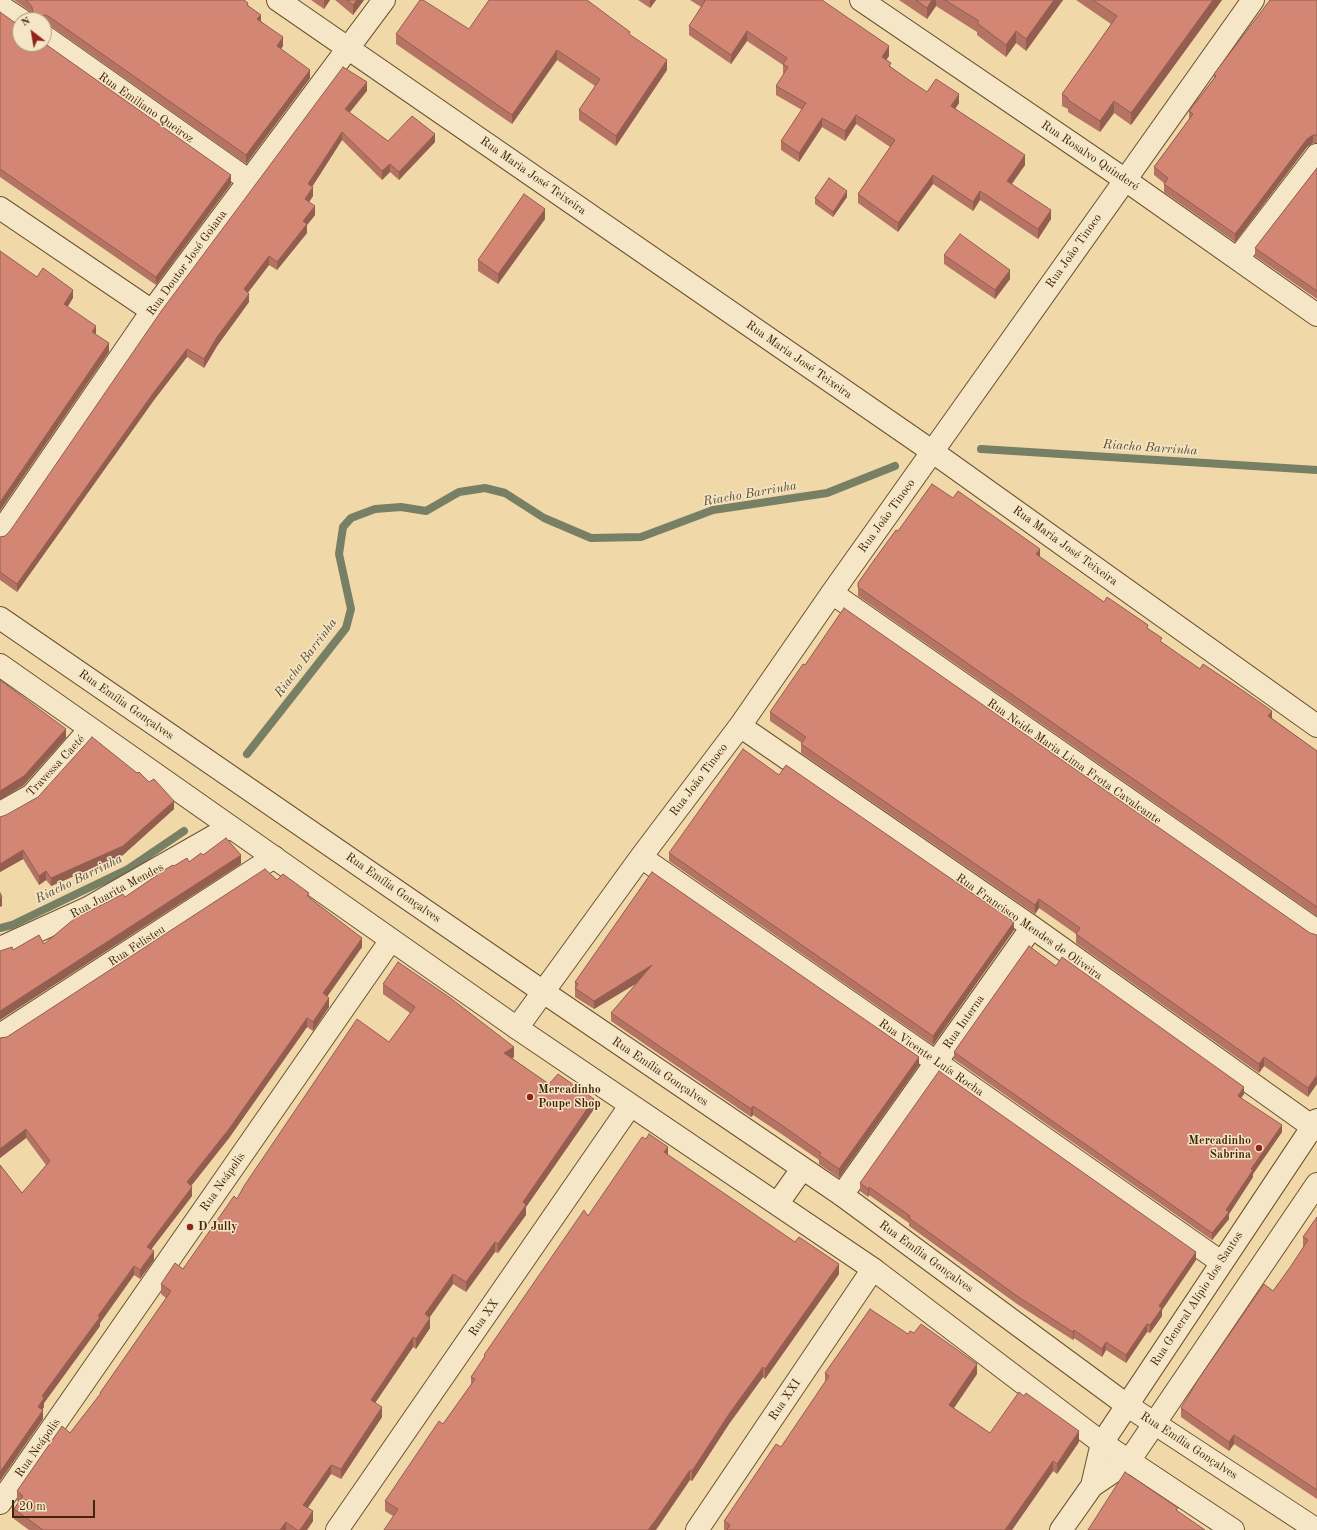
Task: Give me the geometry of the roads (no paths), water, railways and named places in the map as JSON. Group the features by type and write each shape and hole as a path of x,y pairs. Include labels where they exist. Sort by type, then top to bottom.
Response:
{"street":[{"name":"Rua Maria José Teixeira","path":"278,0 933,452 1317,726"},
{"name":"Rua Doutor José Goiana","path":"0,533 152,311 248,180 384,0"},
{"name":"Rua Rosalvo Quinderé","path":"861,0 1124,179 1317,315"},
{"name":"Rua João Tinoco","path":"517,1028 542,991 740,726 1124,179 1253,0"},
{"path":"0,6 12,14"},
{"name":"Rua Emiliano Queiroz","path":"52,42 248,180"},
{"path":"1238,258 1317,155"},
{"path":"0,208 152,311"},
{"name":"Rua Neide Maria Lima Frota Cavalcante","path":"832,593 1317,931"},
{"name":"Rua Emília Gonçalves","path":"0,618 842,1196 1128,1406 1317,1530"},
{"path":"0,665 517,1028 630,1106 873,1269 1102,1443 1233,1530"},
{"name":"Rua Francisco Mendes de Oliveira","path":"740,726 1032,927 1315,1126"},
{"name":"Travessa Caeté","path":"0,813 32,795 90,729"},
{"name":"Rua Juarita Mendes","path":"0,948 88,908 230,827"},
{"name":"Rua Felisteu","path":"0,1035 274,857"},
{"name":"Rua Vicente Luís Rocha","path":"641,857 1221,1262"},
{"name":"Rua Interna","path":"842,1196 1032,927"},
{"name":"Rua Neápolis","path":"0,1503 391,940"},
{"name":"Rua XX","path":"337,1530 630,1106"},
{"name":"Rua General Alípio dos Santos","path":"1092,1486 1102,1443 1128,1406 1221,1262 1315,1126"},
{"path":"778,1204 802,1169"},
{"name":"Rua General Alípio dos Santos","path":"1061,1530 1092,1486 1129,1461 1317,1184"},
{"name":"Rua XXI","path":"696,1530 873,1269"}],"waterway":[{"name":"Riacho Barrinha","path":"981,449 1317,470"},
{"name":"Riacho Barrinha","path":"247,754 346,628 351,609 339,554 343,527 351,518 375,509 401,507 426,511 459,492 485,488 505,493 544,518 591,538 641,537 713,510 827,493 895,466"},
{"name":"Riacho Barrinha","path":"0,928 12,925 128,869 184,831"}],"place":[{"name":"Mercadinho Poupe Shop","path":"530,1097"},
{"name":"Mercadinho Sabrina","path":"1259,1148"},
{"name":"D Jully","path":"190,1227"}]}
